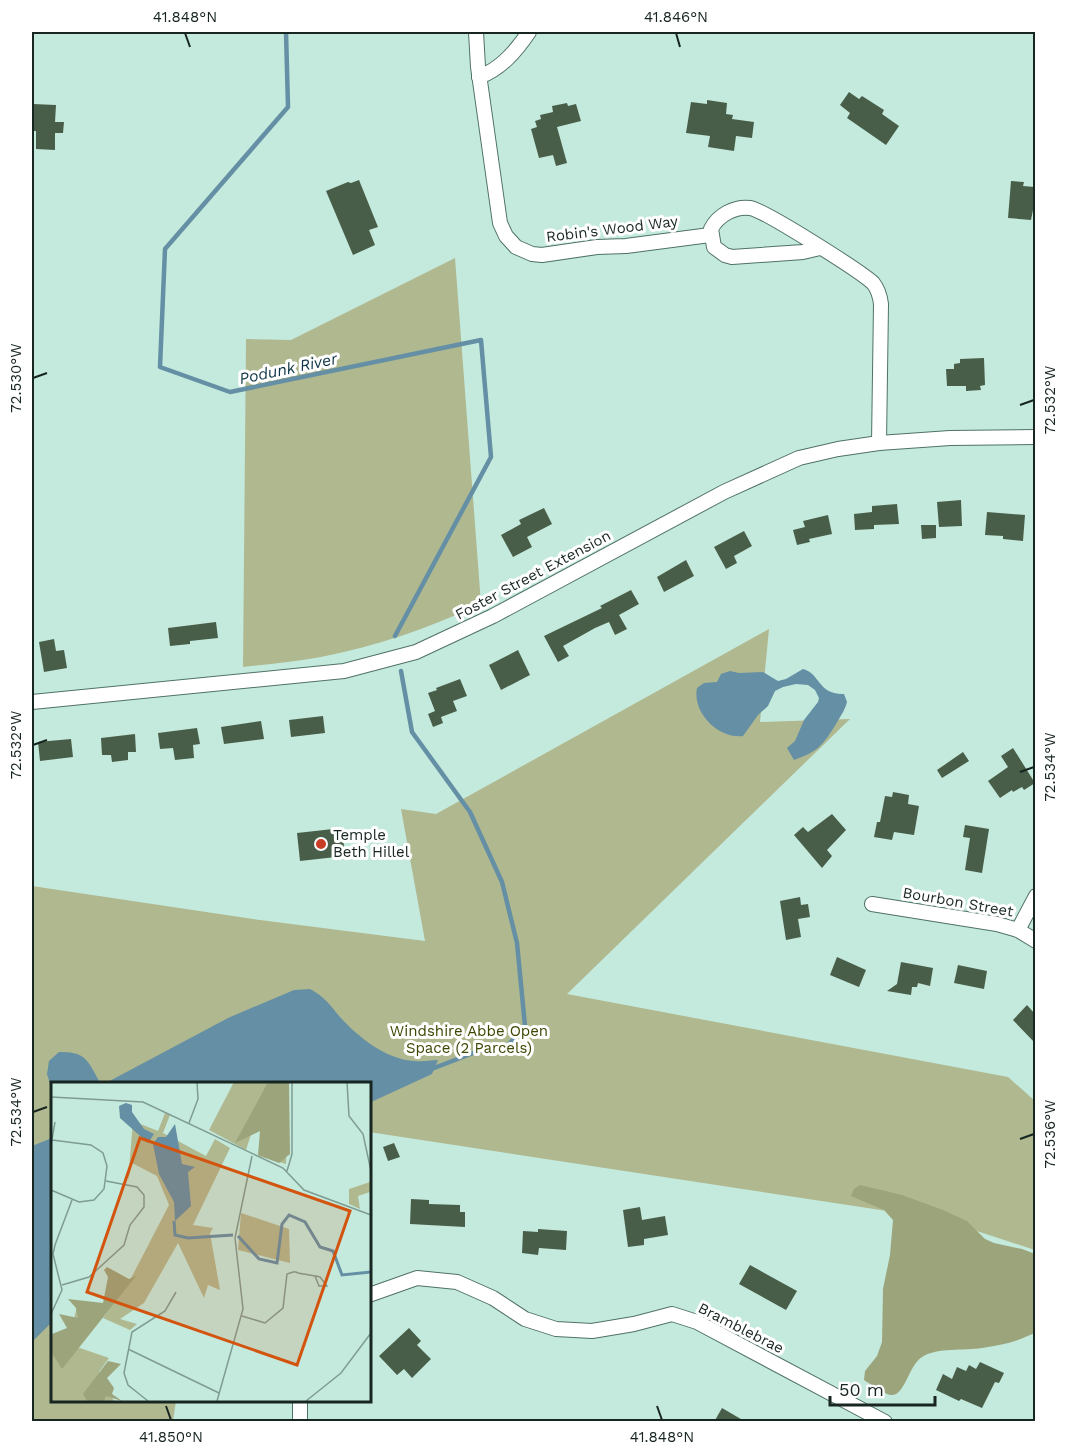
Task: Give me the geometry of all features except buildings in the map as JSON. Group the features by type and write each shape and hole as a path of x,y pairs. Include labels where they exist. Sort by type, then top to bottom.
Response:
{"street":[{"name":"Robin's Wood Way","path":"476,32 500,223 506,236 516,247 532,254 550,254 710,235"},
{"path":"480,77 494,71 519,46 529,32"},
{"path":"820,248 803,252 732,257 714,247 710,235 713,225 734,209 747,208 760,211 820,248 870,281 879,293 881,304 879,443"},
{"name":"Foster Street Extension","path":"32,702 344,671 416,652 492,616 724,492 799,458 879,443 950,438 1035,437"},
{"path":"1018,930 1035,896"},
{"name":"Bourbon Street","path":"872,904 1018,930 1035,941"},
{"name":"Bramblebrae","path":"370,1295 417,1278 458,1282 493,1298 525,1318 556,1329 592,1330 634,1324 672,1314 697,1322 885,1422"},
{"path":"300,1402 300,1422"}],"green space":[{"path":"455,258 481,604 383,642 342,653 292,662 243,667 246,339 291,340"},
{"name":"Windshire Abbe Open Space (2 Parcels)","path":"769,629 760,722 850,719 567,994 1008,1077 1035,1101 1035,1250 940,1219 370,1132 370,1082 51,1082 51,1402 176,1402 173,1421 32,1421 32,886 253,919 425,941 401,809 436,814"},
{"path":"860,1185 902,1195 943,1210 967,1221 985,1239 1035,1254 1035,1333 1000,1345 928,1354 914,1366 904,1385 896,1394 890,1395 864,1380 865,1371 877,1356 882,1342 883,1289 890,1255 893,1220 884,1210 851,1196 854,1189"}],"water":[{"path":"803,669 809,671 824,688 844,694 847,702 841,716 823,743 809,754 794,760 787,748 795,741 804,720 819,698 815,690 808,685 796,684 775,691 768,706 758,715 743,736 734,736 717,729 703,715 699,706 697,688 704,683 717,682 721,674 730,671 763,672 778,681"},
{"path":"310,989 323,998 355,1032 394,1057 418,1061 438,1060 432,1074 370,1103 370,1082 108,1082 228,1018 294,990"},
{"path":"59,1052 76,1053 86,1059 100,1082 51,1082 51,1087 47,1074 49,1061"},
{"path":"51,1138 51,1323 32,1342 32,1146"}],"waterway":[{"name":"Podunk River","path":"286,32 288,107 165,249 160,367 230,392 481,340 491,457 395,636"},
{"name":"Podunk River","path":"401,671 412,732 470,812 502,882 517,943 525,1026 504,1050 486,1048 429,1070"}],"place":[{"name":"Temple Beth Hillel","path":"321,844"}]}
